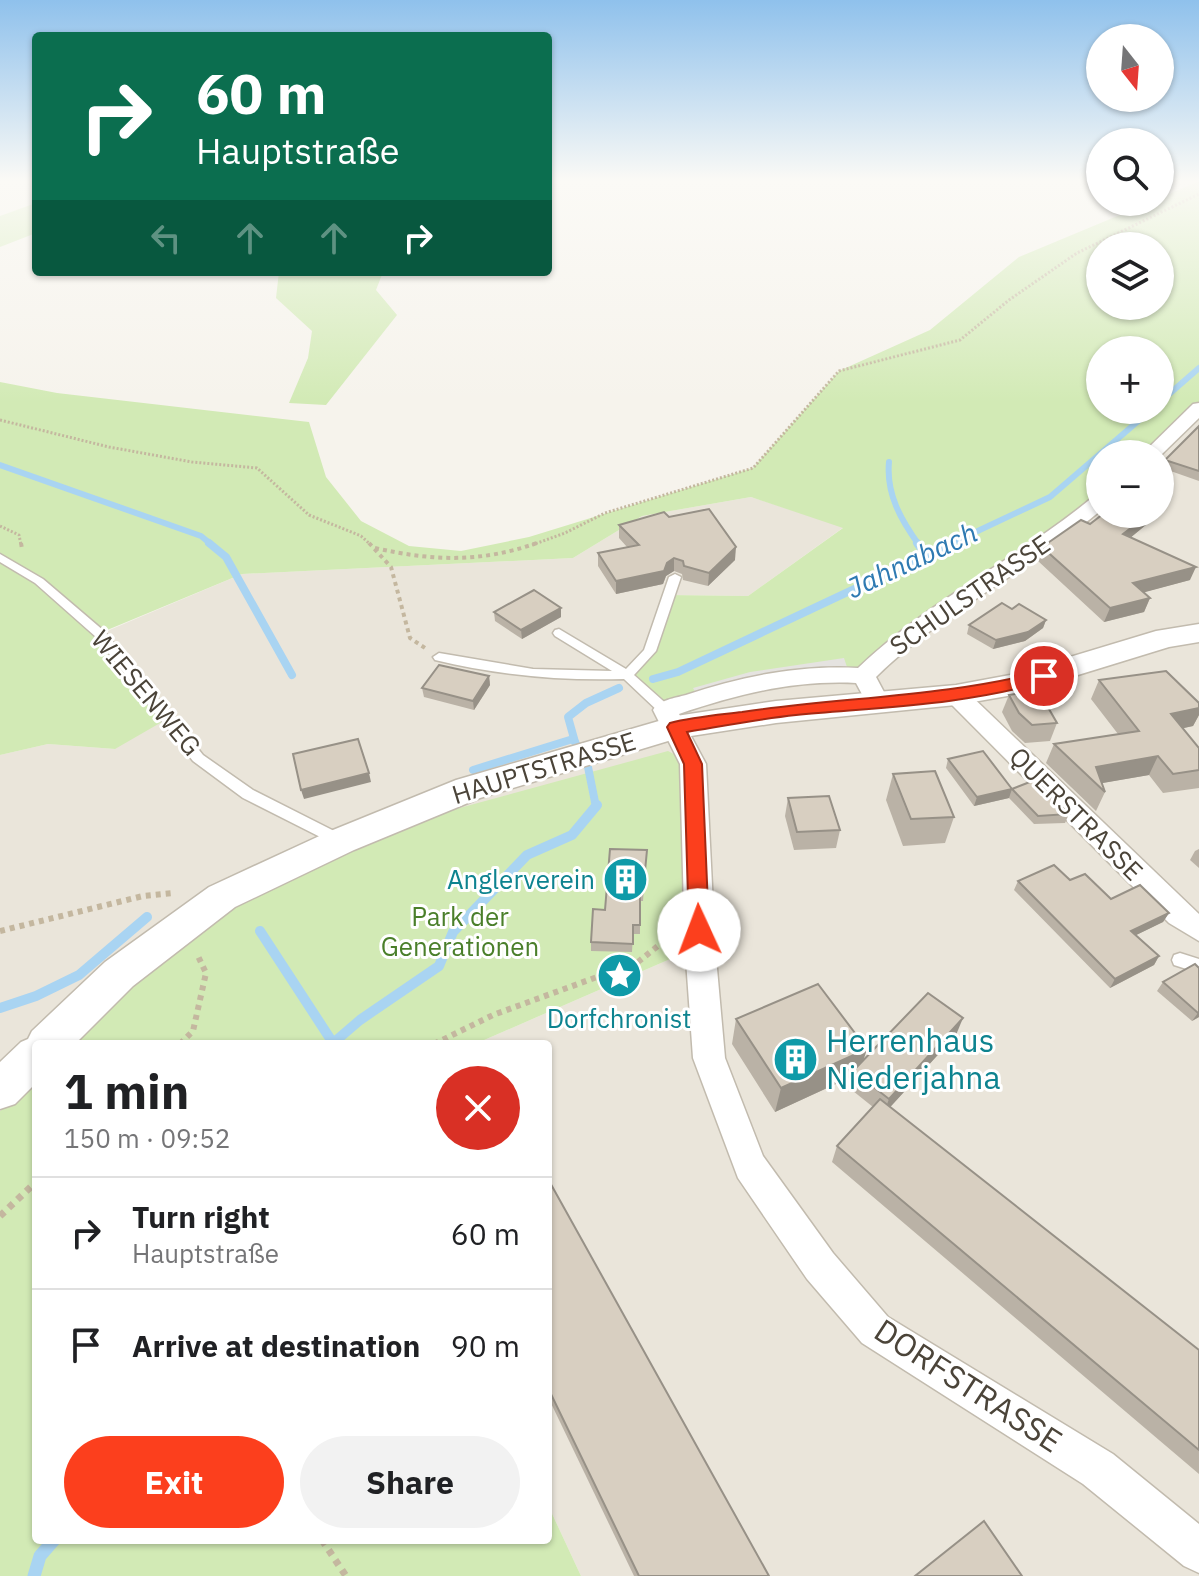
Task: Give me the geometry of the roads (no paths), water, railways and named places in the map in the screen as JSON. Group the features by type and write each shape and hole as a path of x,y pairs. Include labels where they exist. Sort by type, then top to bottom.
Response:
{"street":[{"path":"1166,440 1199,408"},
{"name":"SCHULSTRASSE","path":"870,689 889,649 1037,550 1086,512"},
{"name":"HAUPTSTRASSE","path":"51,1040 119,974 222,897 341,841 468,789 604,747 670,719 870,689 956,695 1013,685 1166,638 1199,633"},
{"name":"QUERSTRASSE","path":"956,695 1179,915 1199,929"},
{"name":"DORFSTRASSE","path":"670,719 693,764 698,913 709,1058 750,1166 820,1266 875,1330 1098,1469 1199,1551"},
{"path":"0,1090 32,1059"}],"lane":[{"name":"WIESENWEG","path":"0,557 39,581 100,634 198,758 248,794 341,841"},
{"path":"439,657 497,671 566,677 627,675 650,651 675,577"},
{"path":"559,633 627,675 670,719"},
{"path":"1180,960 1199,966"}],"waterway":[{"name":"Jahnabach","path":"1174,390 1199,368"},
{"name":"Jahnabach","path":"948,545 1050,497 1135,424"},
{"path":"889,462 892,496 919,545"},
{"path":"0,465 201,536 212,545"},
{"path":"209,543 226,557 292,675"},
{"path":"917,543 926,555"},
{"name":"Jahnabach","path":"653,679 678,672 952,543"},
{"path":"596,806 588,767 575,742 568,717 586,703 619,688"},
{"path":"473,770 573,739"},
{"path":"337,1040 360,1020 439,966 453,932 527,855 572,835 596,806"},
{"path":"0,1008 36,996 79,975 147,917"},
{"path":"260,931 331,1040"},
{"path":"34,1576 40,1556 50,1544"}],"place":[{"name":"Anglerverein","path":"626,880"},
{"name":"Dorfchronist","path":"619,976"},
{"name":"Herrenhaus Niederjahna","path":"795,1059"}],"park label":[{"name":"Park der Generationen","path":"460,932"}]}
